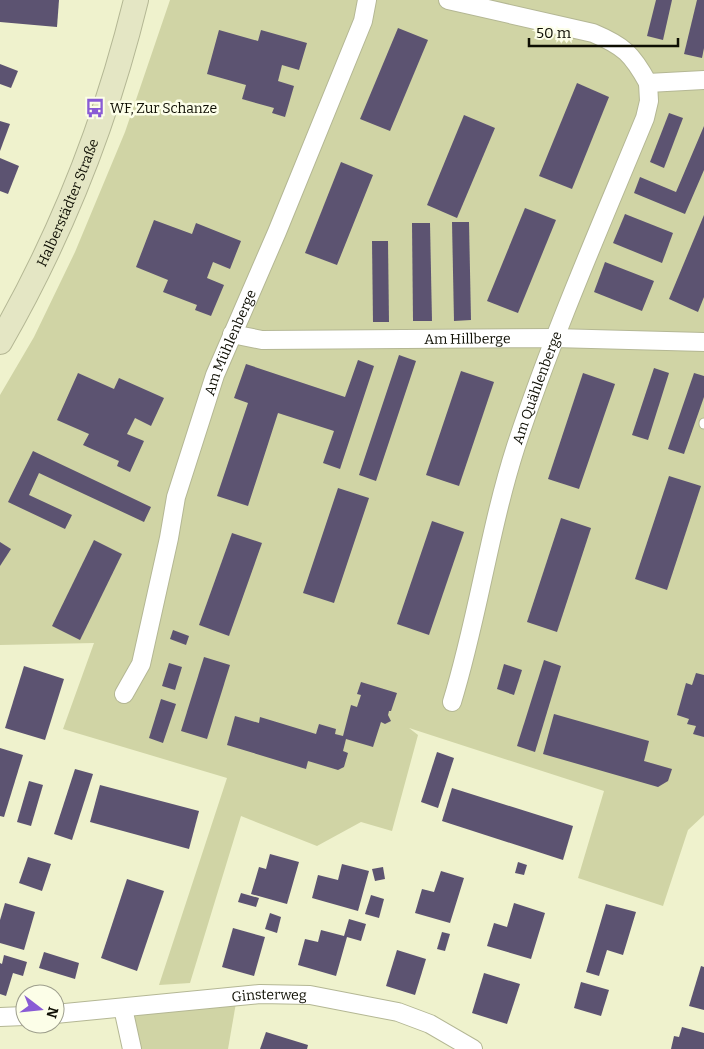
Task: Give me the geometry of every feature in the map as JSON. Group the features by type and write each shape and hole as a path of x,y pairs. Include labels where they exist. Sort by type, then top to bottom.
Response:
{"main road":[{"name":"Halberstädter Straße","path":"0,342 48,250 77,183 113,82 136,0"}],"street":[{"name":"Am Mühlenberge","path":"124,694 141,664 169,538 176,497 215,376 277,232 363,22 367,0"},
{"path":"448,0 593,33 614,42 627,52 639,66 648,83 704,80"},
{"name":"Am Quählenberge","path":"452,702 463,665 491,540 511,464 554,338 645,118 649,101 648,83"},
{"name":"Am Hillberge","path":"232,334 262,340 554,338 704,342"},
{"name":"Ginsterweg","path":"65,1013 260,994 310,995 398,1012 430,1024 473,1049"},
{"path":"122,1008 132,1049"},
{"path":"0,1017 15,1016"}],"green space":[{"path":"170,0 704,0 704,815 688,830 663,906 578,878 604,791 409,728 418,735 392,831 361,822 317,846 241,816 190,983 159,985 227,778 63,729 94,643 0,645 0,395 34,337 75,252 125,132"},
{"path":"237,997 228,1049 132,1049 123,1008"}],"building":[{"path":"0,0 59,0 57,27 0,22"},
{"path":"656,0 672,0 663,40 647,36"},
{"path":"697,0 704,0 704,48 702,58 684,54"},
{"path":"398,28 428,40 390,131 360,119"},
{"path":"219,30 258,41 261,30 307,43 299,70 282,65 278,81 294,86 285,117 272,113 274,108 242,99 246,85 207,74"},
{"path":"0,64 18,71 11,88 0,84"},
{"path":"577,83 609,97 572,189 539,176"},
{"path":"669,113 683,118 664,168 650,162"},
{"path":"464,115 495,128 457,218 427,205"},
{"path":"0,121 10,124 0,151"},
{"path":"704,126 704,170 685,214 634,193 640,177 676,192"},
{"path":"0,158 19,166 8,194 0,191"},
{"path":"341,162 373,175 337,265 305,253"},
{"path":"525,208 556,220 518,313 487,301"},
{"path":"625,214 673,233 662,263 613,243"},
{"path":"704,215 704,297 698,312 669,299"},
{"path":"154,220 192,234 196,223 241,241 230,269 213,262 207,278 224,285 211,316 195,310 197,305 163,292 168,280 136,267"},
{"path":"452,222 469,222 471,320 454,321"},
{"path":"412,223 430,223 432,321 413,321"},
{"path":"372,241 388,241 389,322 373,322"},
{"path":"605,262 654,281 642,311 594,292"},
{"path":"399,355 416,361 376,481 359,475"},
{"path":"358,360 374,366 340,469 323,463 334,431 278,413 248,506 217,496 248,403 234,398 246,364 345,397"},
{"path":"654,368 669,373 648,440 632,435"},
{"path":"461,371 494,382 459,486 426,475"},
{"path":"78,373 114,389 119,378 164,398 151,426 135,418 127,434 144,441 130,472 117,466 119,461 83,445 89,434 57,420"},
{"path":"583,373 615,384 579,489 548,479"},
{"path":"694,373 704,376 704,397 684,454 668,449"},
{"path":"33,451 151,507 144,522 39,473 29,495 72,515 65,529 8,502"},
{"path":"669,476 701,486 667,590 635,579"},
{"path":"338,488 369,498 334,603 303,593"},
{"path":"561,518 591,528 557,632 527,622"},
{"path":"432,521 464,532 429,635 397,624"},
{"path":"232,533 262,543 229,636 199,625"},
{"path":"94,540 122,554 80,640 52,626"},
{"path":"0,542 11,549 0,566"},
{"path":"173,630 189,636 186,645 170,639"},
{"path":"204,657 230,665 207,739 181,731"},
{"path":"544,660 561,666 535,752 517,746"},
{"path":"169,663 182,667 175,690 162,686"},
{"path":"504,664 522,670 514,695 497,689"},
{"path":"24,666 64,679 45,740 5,728"},
{"path":"696,673 704,675 704,737 693,734 696,726 687,724 689,719 677,715 686,683 692,685"},
{"path":"361,682 397,693 388,715 391,721 385,724 381,722 373,747 346,739 343,751 348,753 344,767 338,770 308,761 306,769 227,745 235,716 259,723 260,717 316,734 319,724 336,729 335,734 343,736 351,705 357,707 361,695 357,694"},
{"path":"161,699 176,704 163,743 149,738"},
{"path":"554,714 649,741 644,761 672,769 668,781 658,787 543,754"},
{"path":"0,748 23,755 4,817 0,816"},
{"path":"437,752 454,758 438,808 421,802"},
{"path":"75,769 93,774 72,840 54,834"},
{"path":"29,781 43,785 31,826 17,822"},
{"path":"100,785 199,811 189,849 90,822"},
{"path":"452,788 573,826 563,860 442,821"},
{"path":"270,854 299,862 287,904 251,894 259,867 266,869"},
{"path":"28,857 51,864 42,891 19,883"},
{"path":"518,862 527,865 524,875 515,873"},
{"path":"342,864 369,871 358,911 312,898 318,875 338,880"},
{"path":"383,867 385,879 375,881 372,869"},
{"path":"441,871 464,878 450,923 415,913 422,889 434,892"},
{"path":"127,879 164,891 137,971 101,958"},
{"path":"241,893 259,898 256,907 238,902"},
{"path":"371,895 384,899 379,918 365,914"},
{"path":"5,903 35,912 24,950 0,943 0,920"},
{"path":"514,903 545,913 531,959 487,946 494,923 507,927"},
{"path":"606,904 636,912 623,955 607,950 599,976 586,972"},
{"path":"270,913 281,917 277,933 265,929"},
{"path":"349,919 366,924 361,941 347,937 336,976 298,965 305,939 318,942 321,930 344,936"},
{"path":"233,928 265,937 254,976 222,967"},
{"path":"442,932 450,934 445,951 437,949"},
{"path":"397,950 426,959 415,995 386,986"},
{"path":"44,952 79,963 75,979 39,968"},
{"path":"4,955 27,962 23,976 13,973 6,996 0,994 0,963 2,964"},
{"path":"701,966 704,967 704,1010 689,1006"},
{"path":"484,973 520,984 507,1024 472,1013"},
{"path":"581,982 609,990 601,1016 574,1008"},
{"path":"682,1027 704,1033 704,1049 671,1049 674,1036 679,1037"},
{"path":"266,1032 308,1045 307,1049 260,1049"}],"place":[{"name":"WF, Zur Schanze","path":"95,108"}]}
